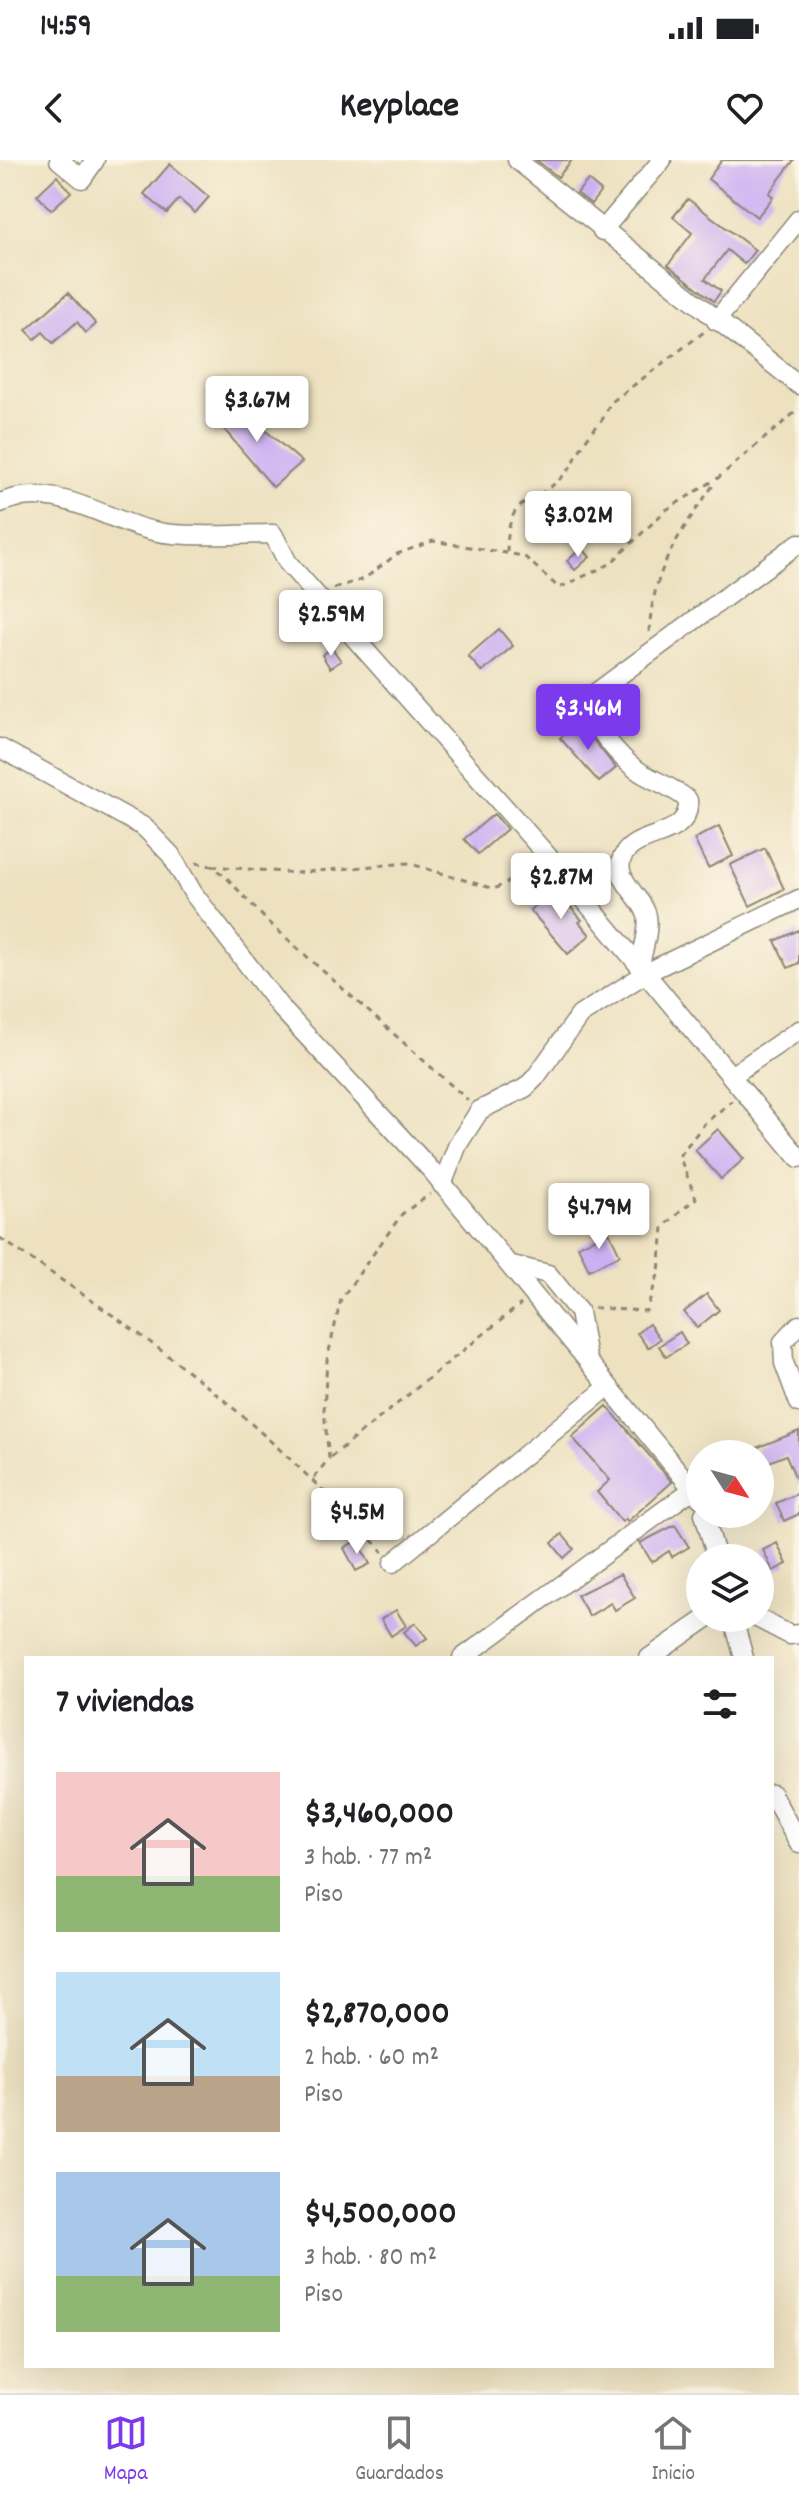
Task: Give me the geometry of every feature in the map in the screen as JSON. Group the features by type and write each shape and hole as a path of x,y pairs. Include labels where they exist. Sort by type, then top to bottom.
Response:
{"street":[{"path":"59,160 82,179 95,160"},
{"path":"517,160 602,231 799,385"},
{"path":"602,231 662,160"},
{"path":"716,321 799,219"},
{"path":"0,503 31,496 55,497 141,528 172,534 273,534 288,563 553,862 799,1158"},
{"path":"644,969 647,916 622,875 620,862 625,851 680,824 689,812 688,800 674,788 625,761 586,711 590,697 799,543"},
{"path":"0,748 144,827 171,855 193,893 280,1007 512,1265 686,1481"},
{"path":"442,1185 458,1144 480,1110 525,1088 580,1015 644,969 799,899"},
{"path":"737,1083 764,1050 799,1030"},
{"path":"512,1265 548,1274 554,1286 579,1312 588,1361"},
{"path":"799,1325 783,1342 784,1363 799,1403"},
{"path":"393,1563 608,1387"},
{"path":"465,1656 686,1500"},
{"path":"774,1627 790,1635 799,1634"},
{"path":"652,1656 687,1632"},
{"path":"737,1632 743,1656"},
{"path":"774,1798 799,1844"}],"path":[{"path":"507,552 508,523 516,508 565,475 585,440 606,418 609,404 693,343 716,321"},
{"path":"315,594 364,579 397,554 433,541 524,556 559,588 610,564 666,510 718,478 799,409"},
{"path":"648,638 651,604 670,548 718,478"},
{"path":"171,855 212,866 295,873 408,863 494,889 553,862"},
{"path":"212,866 268,922 400,1037 438,1077 480,1110"},
{"path":"579,1312 623,1307 646,1311 659,1272 663,1227 696,1198 679,1156 737,1083"},
{"path":"329,1458 324,1411 327,1360 341,1299 402,1214 442,1185"},
{"path":"0,1238 119,1320 230,1405 313,1479 393,1563"},
{"path":"313,1479 329,1458 519,1307 531,1291"}],"building":[{"path":"536,160 572,160 558,177"},
{"path":"722,160 794,160 769,193 773,197 757,217 708,179"},
{"path":"170,164 209,197 195,213 179,199 167,213 144,194"},
{"path":"57,176 71,192 51,210 37,195"},
{"path":"588,180 601,191 591,204 577,193"},
{"path":"688,199 755,250 744,264 727,250 705,279 721,291 714,301 668,265 692,233 673,217"},
{"path":"68,293 96,324 86,333 77,322 53,343 43,332 35,339 26,330"},
{"path":"230,400 302,462 273,487 212,415"},
{"path":"582,548 590,557 575,570 567,561"},
{"path":"303,598 316,612 295,630 282,616"},
{"path":"499,629 513,646 482,672 468,656"},
{"path":"332,648 341,661 330,668 322,655"},
{"path":"579,722 616,768 599,782 560,738"},
{"path":"494,814 507,829 478,854 464,839"},
{"path":"719,826 733,856 708,868 694,839"},
{"path":"765,848 784,889 750,906 730,865"},
{"path":"555,889 582,920 579,922 590,935 568,954 530,910"},
{"path":"799,930 799,963 788,968 775,941"},
{"path":"718,1129 744,1159 721,1179 695,1150"},
{"path":"609,1232 620,1255 589,1270 578,1246"},
{"path":"707,1294 719,1310 697,1328 684,1312"},
{"path":"649,1324 660,1339 648,1348 637,1333"},
{"path":"680,1332 687,1344 666,1357 659,1346"},
{"path":"607,1406 672,1482 627,1522 626,1519 622,1522 597,1492 610,1480 572,1437"},
{"path":"799,1431 799,1486 786,1455 774,1460 774,1441"},
{"path":"799,1493 799,1514 784,1521 776,1503"},
{"path":"675,1525 687,1544 686,1549 672,1557 669,1551 652,1562 640,1543"},
{"path":"562,1534 574,1549 564,1558 552,1543"},
{"path":"357,1540 370,1564 356,1571 344,1548"},
{"path":"777,1543 787,1564 774,1570 774,1544"},
{"path":"620,1574 635,1598 615,1610 611,1603 589,1616 577,1595"},
{"path":"396,1610 406,1626 391,1636 381,1619"},
{"path":"415,1623 427,1638 416,1646 404,1632"}]}
